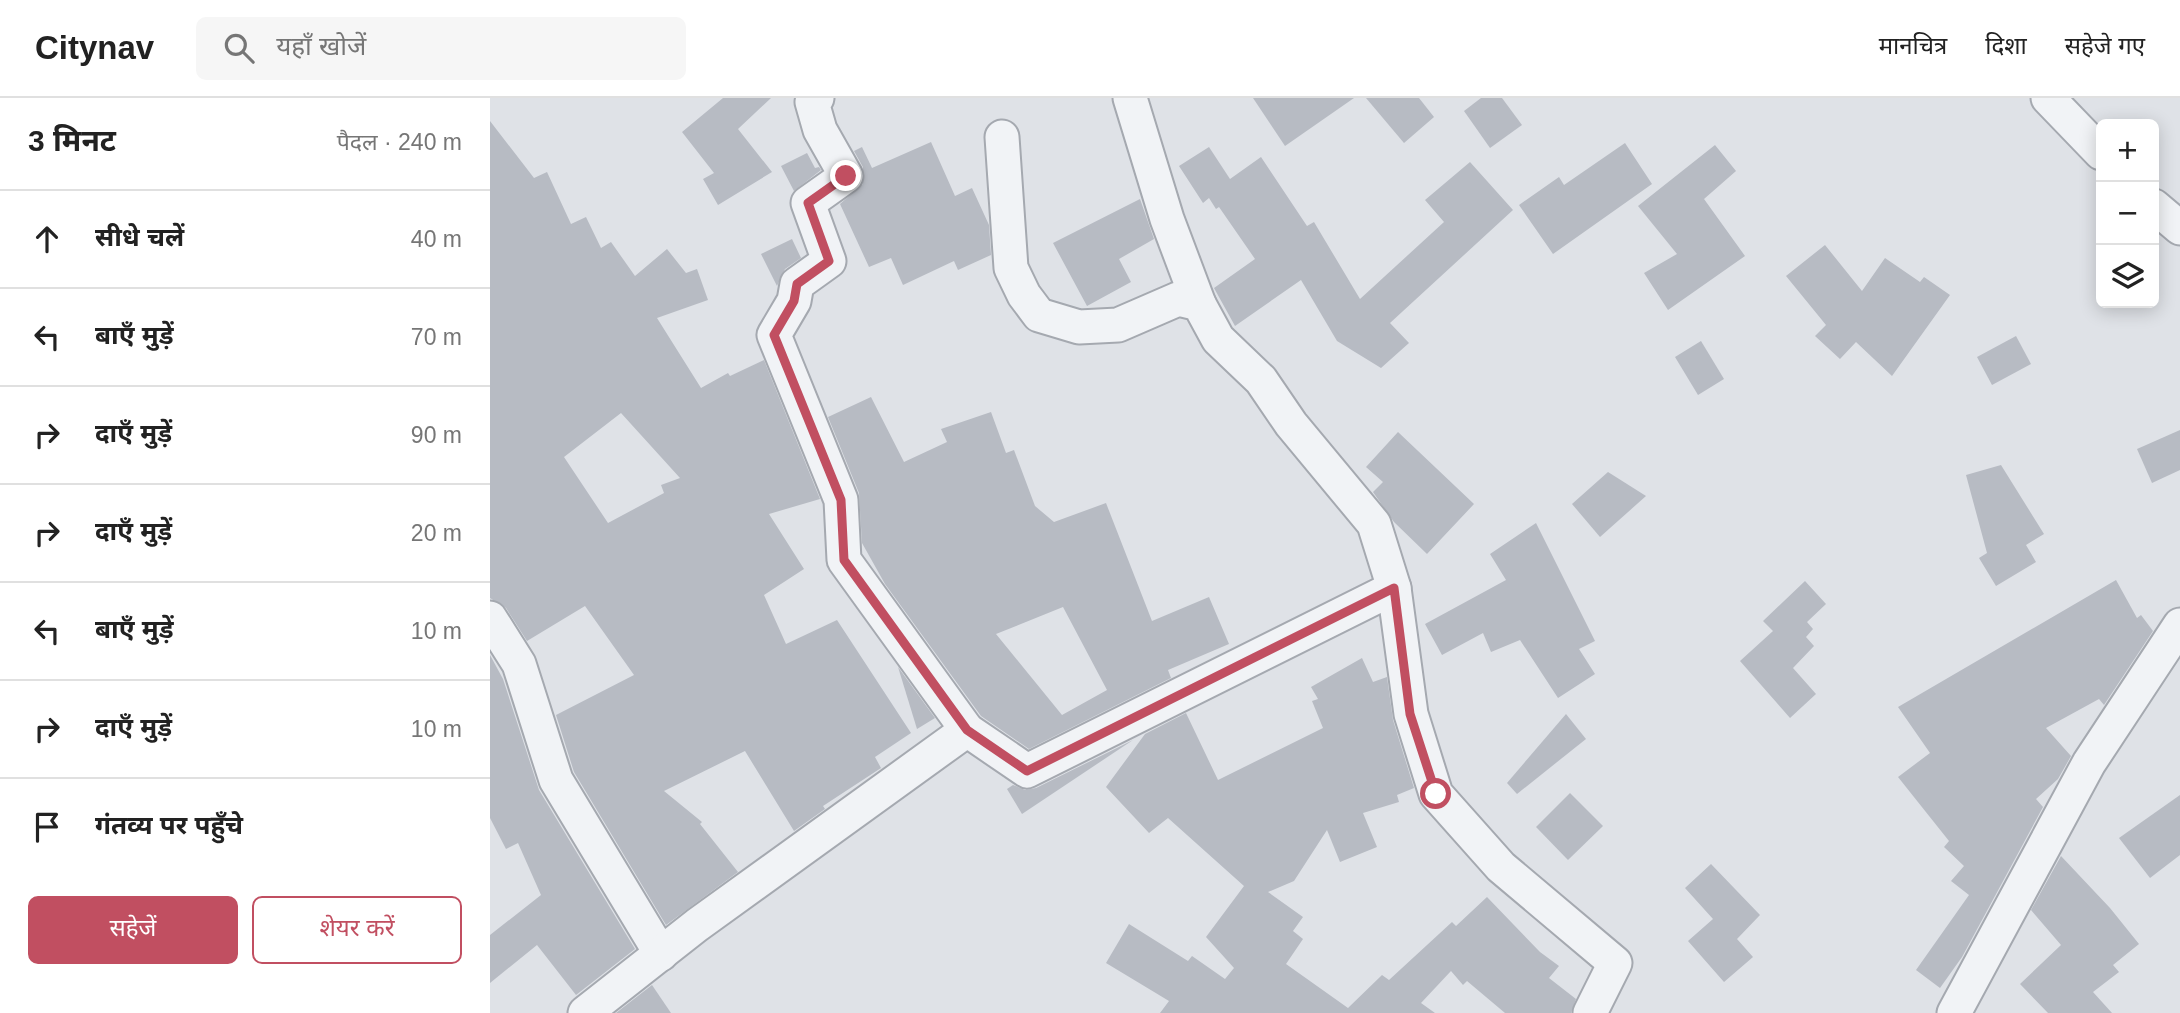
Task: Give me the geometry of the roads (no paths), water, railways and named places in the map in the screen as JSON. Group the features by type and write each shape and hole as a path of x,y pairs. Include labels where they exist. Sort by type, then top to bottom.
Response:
{"street":[{"path":"817,98 812,102 820,130 846,176 808,203 829,261 797,284 794,301 774,335 841,500 844,560 967,730 1027,771 1394,588"},
{"path":"1130,98 1167,219 1199,304 1218,338 1261,380 1291,424 1374,524 1394,588 1410,714 1436,794 1501,867 1615,963 1590,1013"},
{"path":"2048,98 2096,148"},
{"path":"1002,137 1011,268 1024,295 1039,315 1079,327 1118,325 1178,299 1199,304"},
{"path":"2159,210 2180,228"},
{"path":"490,618 519,664 556,780 661,954"},
{"path":"1954,1013 2089,763 2180,625"},
{"path":"586,1013 708,917 967,730"}]}
